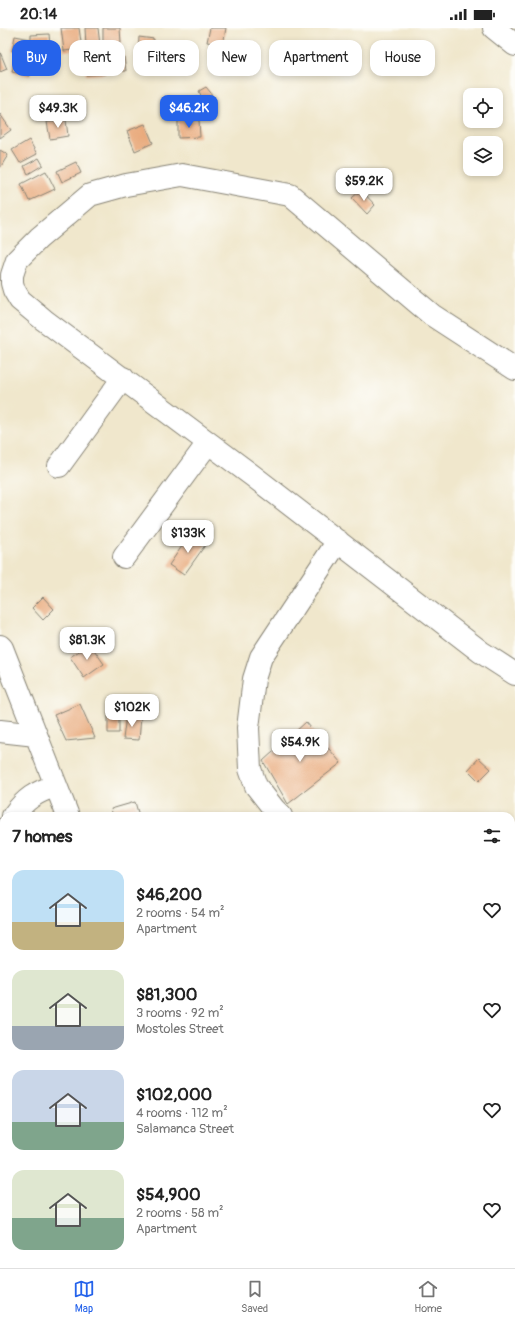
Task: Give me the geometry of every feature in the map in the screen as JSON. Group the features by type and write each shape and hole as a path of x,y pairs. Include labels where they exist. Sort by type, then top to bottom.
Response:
{"street":[{"path":"494,28 515,45"},
{"path":"515,368 432,315 290,195 182,175 126,185 90,196 39,238 17,260 12,274 12,283 20,300 44,320 338,541 481,652 515,674"},
{"path":"59,466 123,378"},
{"path":"124,556 208,443"},
{"path":"277,812 256,786 250,769 248,728 254,679 260,657 338,541"},
{"path":"0,646 66,812"},
{"path":"0,731 36,735"},
{"path":"16,812 22,804 41,790 55,786"}],"building":[{"path":"61,28 79,28 81,40 69,40 69,50 64,51"},
{"path":"85,28 98,28 99,40 86,40"},
{"path":"103,28 120,28 121,40 103,40"},
{"path":"210,28 226,28 224,40 207,40"},
{"path":"49,34 50,40 14,40 15,36 31,39 31,35"},
{"path":"139,37 154,39 154,40 139,40"},
{"path":"0,52 7,69 0,72"},
{"path":"206,87 211,93 211,102 207,104 203,100 199,91"},
{"path":"201,97 202,113 180,114 180,98"},
{"path":"0,114 11,130 0,138"},
{"path":"66,120 68,136 50,139 47,122"},
{"path":"199,120 200,137 178,138 178,121"},
{"path":"145,124 153,143 135,151 127,131"},
{"path":"29,140 37,154 20,163 12,150"},
{"path":"0,150 8,155 0,168"},
{"path":"39,158 43,165 28,174 24,166"},
{"path":"76,162 81,173 62,182 57,171"},
{"path":"46,171 55,189 29,201 21,184"},
{"path":"361,190 375,205 367,214 352,198"},
{"path":"191,533 206,544 184,575 169,565"},
{"path":"43,597 54,609 43,620 32,608"},
{"path":"90,644 104,664 84,678 70,657"},
{"path":"80,704 95,738 66,741 54,715"},
{"path":"108,712 119,712 119,733 108,733"},
{"path":"126,716 141,717 139,740 123,739"},
{"path":"306,722 341,763 288,804 263,761"},
{"path":"479,758 491,769 479,781 468,770"},
{"path":"135,802 138,812 112,812 111,809"}]}
